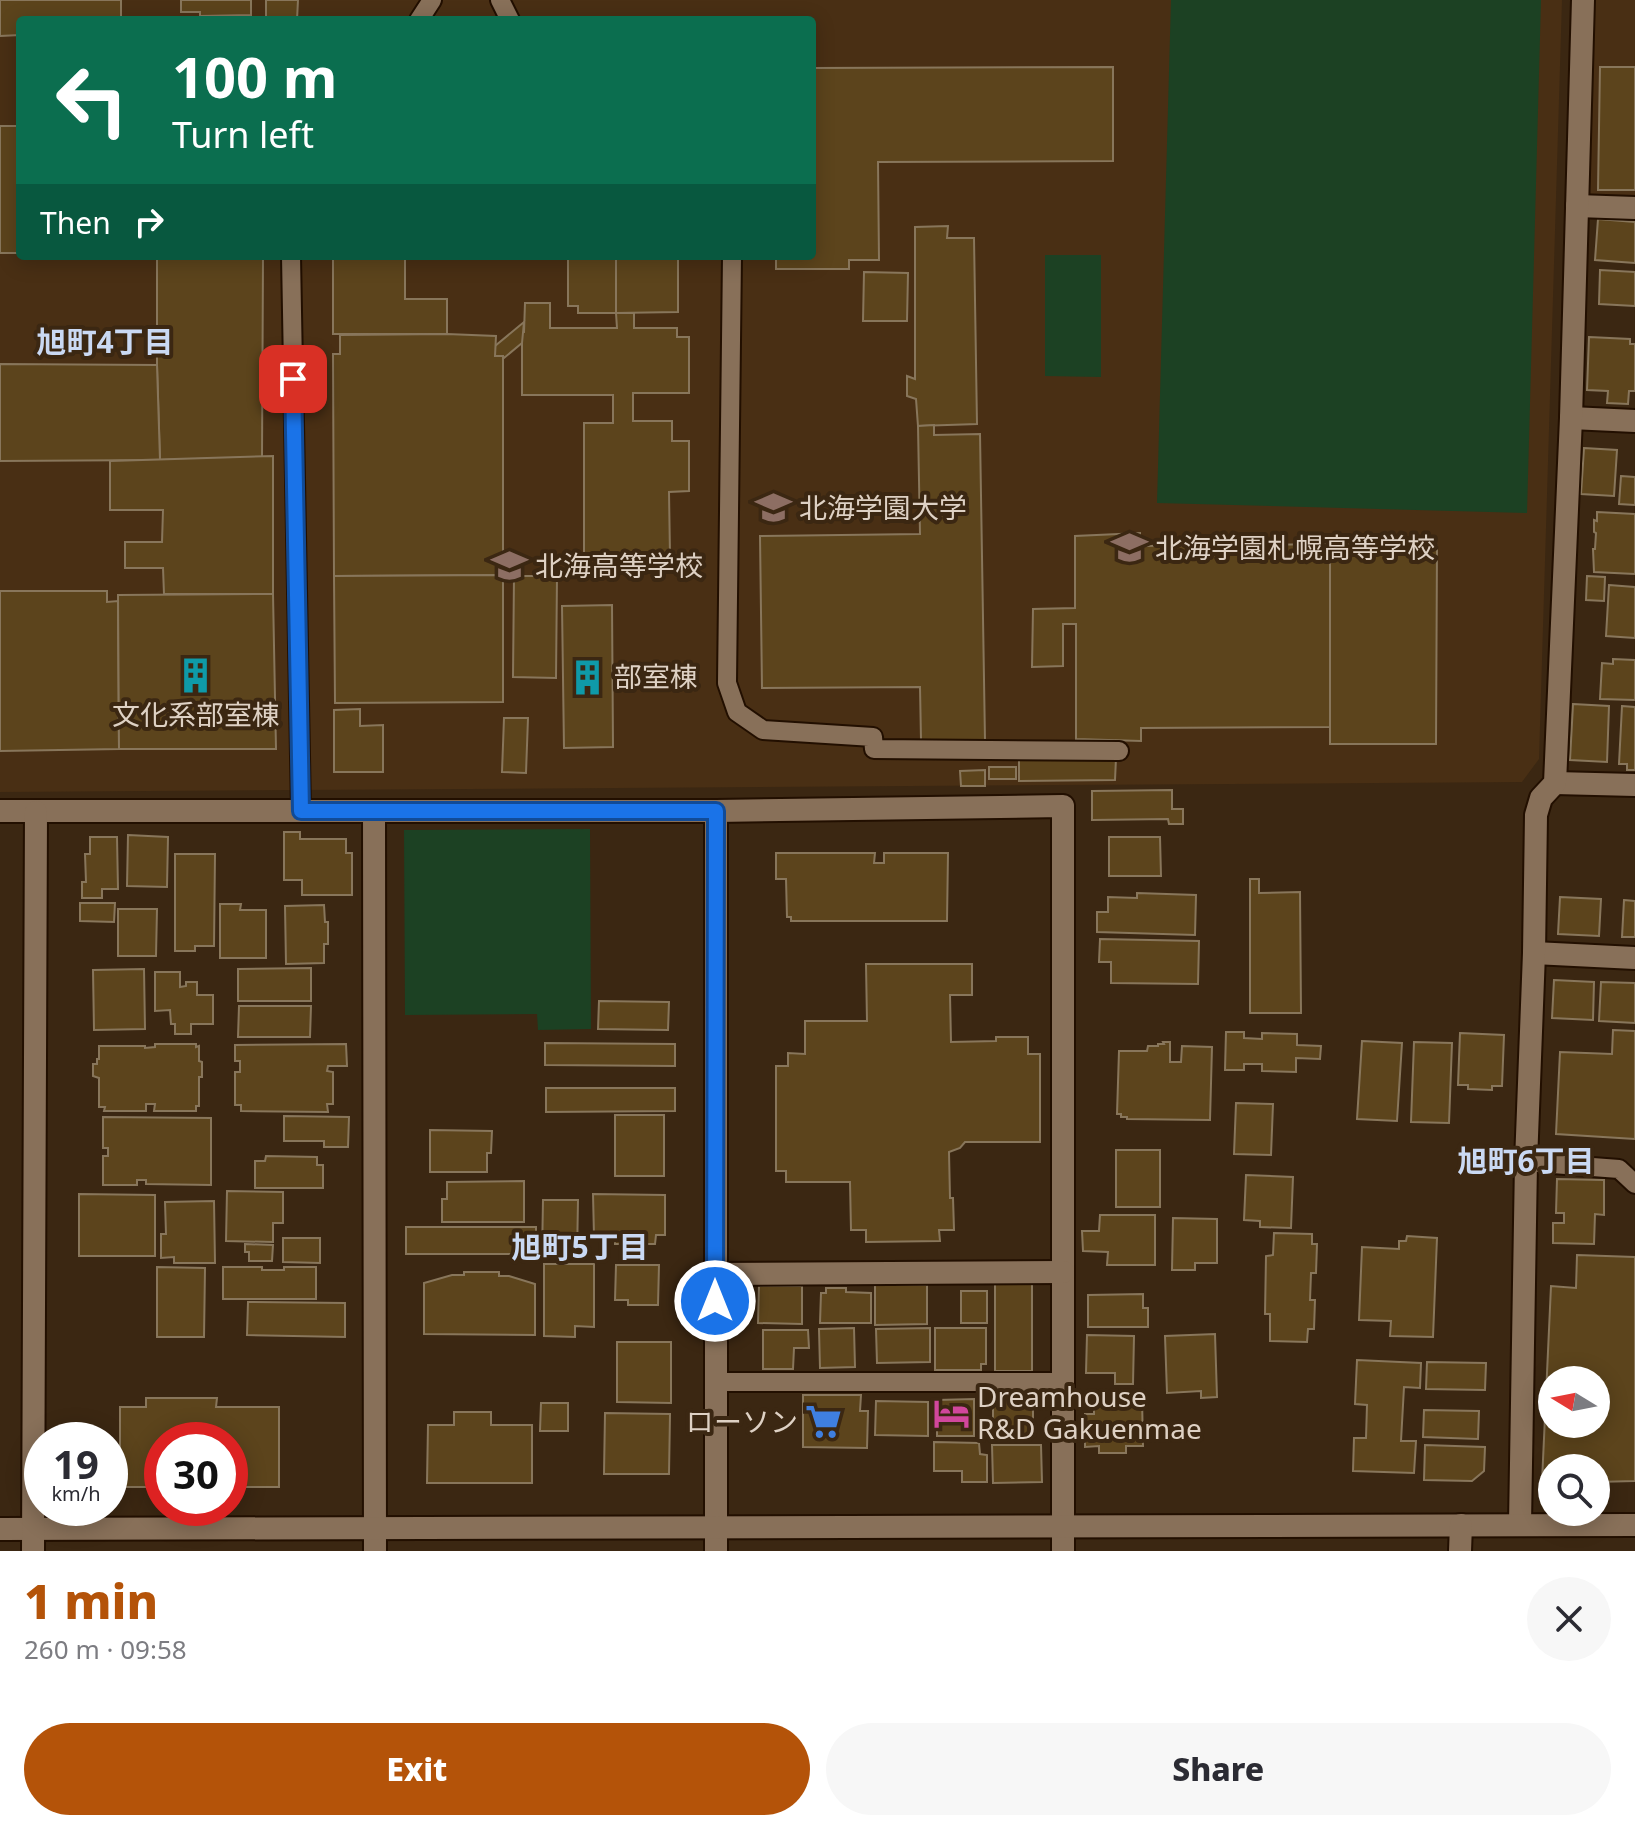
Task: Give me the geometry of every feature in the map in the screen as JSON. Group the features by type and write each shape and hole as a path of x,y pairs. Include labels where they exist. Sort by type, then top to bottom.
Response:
{"street":[{"path":"1520,1524 1536,815 1541,798 1555,783 1571,418 1583,0"},
{"path":"1577,206 1635,208"},
{"path":"1571,418 1635,421"},
{"path":"1555,783 1635,785"},
{"path":"0,811 716,811 1063,806 1063,1551"},
{"path":"374,811 375,1551"},
{"path":"716,811 716,1551"},
{"path":"34,1540 36,812"},
{"path":"1534,953 1635,958"},
{"path":"715,1274 1063,1272"},
{"path":"1460,1551 1461,1525"},
{"path":"0,1529 34,1540 375,1527 1635,1525"}],"lane":[{"path":"291,260 301,811"},
{"path":"732,260 727,683 737,712 763,730 873,737 874,749 1119,751"},
{"path":"1526,1162 1619,1169 1635,1184"},
{"path":"716,1382 1063,1382"}],"shaded area":[{"name":"北海学園大学","path":"0,0 1562,0 1539,759 1522,782 0,792"},
{"path":"1595,0 1635,0 1635,197 1589,194"}],"green space":[{"path":"1171,0 1541,0 1527,513 1157,503"},
{"path":"1045,255 1101,255 1101,377 1045,376"},
{"path":"590,829 591,1029 538,1030 537,1014 405,1015 404,830"}],"building":[{"path":"0,0 121,0 121,16 16,16 16,35 0,36"},
{"path":"181,0 251,0 251,15 200,16 200,12 181,12"},
{"path":"266,0 298,0 297,16 266,16"},
{"path":"1113,67 1113,161 878,162 879,260 849,260 849,269 776,269 776,260 816,260 816,68"},
{"path":"1600,67 1635,67 1635,190 1598,190"},
{"path":"0,126 16,126 16,253 0,253"},
{"path":"1598,219 1635,222 1635,263 1595,260"},
{"path":"948,226 947,238 974,238 977,424 918,426 916,399 907,396 907,376 915,379 915,227"},
{"path":"157,260 263,260 262,457 160,460"},
{"path":"333,260 405,260 405,299 447,299 447,334 333,334"},
{"path":"568,260 616,260 616,313 578,313 578,306 568,306"},
{"path":"616,260 678,260 678,312 616,313"},
{"path":"1600,270 1635,272 1635,306 1599,304"},
{"path":"864,272 908,273 907,321 863,321"},
{"path":"525,303 550,303 550,328 617,328 616,313 634,313 634,328 677,328 677,337 689,337 689,393 633,393 633,421 672,421 672,441 689,441 689,491 669,492 670,556 584,556 584,423 613,423 613,395 522,395"},
{"path":"524,322 522,343 504,358 495,356 495,346"},
{"path":"340,335 496,336 495,356 503,356 503,575 334,576 333,354 340,354"},
{"path":"1589,337 1630,339 1630,344 1635,344 1635,391 1629,391 1628,404 1607,403 1608,391 1587,390"},
{"path":"0,364 157,365 160,460 0,461"},
{"path":"934,425 934,435 980,434 985,740 921,740 920,687 762,688 760,536 920,534 918,426"},
{"path":"1584,448 1617,450 1614,496 1581,494"},
{"path":"273,456 273,594 164,594 163,568 125,568 125,542 162,542 163,510 110,510 110,461"},
{"path":"1621,476 1635,477 1635,505 1619,504"},
{"path":"1597,512 1635,514 1635,574 1594,572 1594,520 1597,521"},
{"path":"1140,533 1140,546 1330,544 1330,727 1141,728 1141,741 1076,739 1076,624 1063,624 1063,666 1032,667 1033,609 1075,608 1075,536"},
{"path":"1330,544 1437,546 1436,744 1330,744"},
{"path":"503,575 503,702 335,703 334,576"},
{"path":"514,576 557,576 556,678 513,677"},
{"path":"1587,576 1605,577 1604,601 1586,600"},
{"path":"1609,585 1635,587 1635,638 1606,636"},
{"path":"0,591 107,591 107,602 118,601 119,749 0,751"},
{"name":"文化系部室棟","path":"273,594 276,749 119,749 118,595"},
{"name":"部室棟","path":"612,605 613,747 564,748 562,606"},
{"path":"1613,659 1635,660 1635,700 1600,699 1602,663 1613,664"},
{"path":"1573,704 1609,706 1607,762 1570,760"},
{"path":"1622,706 1635,707 1635,770 1627,770 1627,764 1619,764"},
{"path":"360,709 360,726 383,725 383,772 334,772 334,710"},
{"path":"504,718 528,718 526,773 502,772"},
{"path":"1116,758 1115,780 1019,781 1019,759"},
{"path":"989,767 1016,767 1016,779 989,779"},
{"path":"985,770 985,786 961,786 960,771"},
{"path":"1172,790 1172,809 1183,809 1183,824 1169,824 1168,819 1092,820 1092,791"},
{"path":"284,832 300,832 300,839 346,839 346,853 352,853 352,895 302,895 302,880 284,880"},
{"path":"128,835 168,837 167,887 127,886"},
{"path":"90,837 117,837 118,889 102,889 102,898 82,898 82,882 86,882 85,854 90,854"},
{"path":"1109,837 1160,837 1161,876 1109,876"},
{"path":"776,853 875,853 874,863 884,863 884,853 948,853 947,921 791,921 791,917 787,917 786,879 776,879"},
{"path":"175,854 215,854 214,946 195,946 195,951 175,951"},
{"path":"1250,879 1259,879 1259,893 1300,892 1301,1013 1250,1013"},
{"path":"1137,893 1196,895 1195,935 1097,932 1097,912 1108,912 1108,897 1137,898"},
{"path":"1560,897 1601,899 1599,936 1558,934"},
{"path":"1624,900 1635,901 1635,937 1622,937"},
{"path":"80,903 115,903 114,922 80,921"},
{"path":"220,904 241,904 240,910 266,910 266,958 220,958"},
{"path":"324,905 328,944 324,944 324,963 286,964 285,906"},
{"path":"118,909 157,909 156,956 118,956"},
{"path":"1100,939 1199,941 1198,984 1111,983 1111,962 1099,962"},
{"path":"866,964 972,964 972,995 950,995 951,1042 1028,1037 1028,1054 1040,1054 1040,1142 965,1142 960,1148 949,1152 954,1230 939,1230 940,1241 866,1242 866,1230 851,1230 850,1182 786,1182 786,1171 776,1171 776,1066 788,1066 788,1053 805,1054 805,1021 867,1021"},
{"path":"311,968 311,1001 238,1001 238,969"},
{"path":"144,969 145,1029 94,1030 93,970"},
{"path":"155,972 180,972 180,987 186,986 186,982 197,982 197,995 213,995 213,1024 191,1024 191,1034 175,1034 170,1010 155,1011"},
{"path":"1554,980 1594,982 1593,1020 1552,1018"},
{"path":"1601,982 1635,983 1635,1023 1599,1021"},
{"path":"599,1001 669,1002 668,1030 598,1029"},
{"path":"239,1006 311,1006 310,1037 238,1037"},
{"path":"1613,1030 1635,1031 1635,1139 1556,1134 1560,1052 1612,1054"},
{"path":"1226,1032 1244,1032 1244,1038 1262,1039 1262,1033 1297,1034 1297,1045 1321,1046 1320,1059 1296,1058 1296,1072 1262,1071 1262,1064 1244,1064 1244,1070 1225,1070"},
{"path":"1460,1033 1504,1035 1502,1086 1492,1086 1492,1090 1468,1089 1468,1085 1458,1085"},
{"path":"1362,1041 1402,1043 1397,1121 1357,1119"},
{"path":"1170,1042 1170,1062 1181,1062 1182,1046 1212,1047 1210,1120 1127,1119 1117,1114 1119,1051 1147,1051 1148,1046 1158,1046"},
{"path":"1414,1042 1452,1043 1449,1123 1411,1122"},
{"path":"545,1043 675,1044 675,1066 545,1065"},
{"path":"155,1044 199,1046 202,1077 199,1077 199,1106 196,1106 196,1111 154,1111 155,1104 146,1104 146,1111 104,1111 105,1107 99,1107 99,1078 93,1076 93,1064 97,1064 99,1059 99,1046 145,1048 155,1047"},
{"path":"346,1044 347,1066 328,1066 327,1071 333,1072 333,1104 327,1104 328,1112 241,1111 241,1105 235,1105 235,1072 240,1072 240,1061 235,1061 235,1045"},
{"path":"546,1088 675,1088 675,1111 546,1112"},
{"path":"1236,1103 1273,1104 1271,1155 1234,1154"},
{"path":"615,1115 664,1115 664,1176 615,1176"},
{"path":"284,1116 349,1117 348,1147 324,1147 324,1141 284,1141"},
{"path":"103,1117 211,1118 211,1185 146,1184 146,1180 137,1180 137,1185 103,1185 103,1156 108,1156 108,1148 103,1148"},
{"path":"430,1130 492,1131 487,1172 430,1172"},
{"path":"1116,1150 1160,1150 1160,1207 1116,1207"},
{"path":"266,1156 317,1157 317,1165 323,1165 323,1188 255,1188 255,1161 265,1161"},
{"path":"1246,1175 1293,1177 1291,1228 1260,1227 1260,1221 1244,1220"},
{"path":"1557,1179 1604,1180 1604,1215 1595,1214 1594,1244 1553,1243 1553,1223 1564,1223 1564,1213 1556,1213"},
{"path":"524,1181 524,1222 442,1222 442,1199 447,1199 447,1182"},
{"path":"227,1191 283,1192 283,1223 273,1223 273,1242 226,1241"},
{"path":"79,1194 155,1195 155,1256 79,1256"},
{"path":"593,1194 665,1195 665,1235 656,1235 655,1244 615,1244 615,1236 594,1236"},
{"path":"543,1200 578,1200 577,1257 542,1256"},
{"path":"214,1201 215,1263 174,1263 174,1257 161,1258 161,1234 166,1234 165,1202"},
{"path":"1100,1215 1155,1215 1155,1265 1107,1265 1108,1252 1083,1251 1082,1231 1099,1231"},
{"path":"1173,1218 1217,1219 1217,1263 1195,1263 1195,1270 1172,1270"},
{"path":"406,1227 536,1227 536,1254 406,1254"},
{"path":"1274,1233 1312,1234 1312,1244 1317,1244 1316,1273 1311,1273 1310,1300 1315,1300 1314,1329 1308,1329 1307,1342 1270,1341 1270,1314 1265,1314 1266,1256 1273,1255"},
{"path":"1407,1236 1437,1238 1433,1337 1390,1336 1391,1321 1359,1320 1362,1247 1399,1249 1399,1241 1406,1241"},
{"path":"283,1238 320,1238 320,1263 283,1262"},
{"path":"245,1244 273,1245 272,1261 249,1261"},
{"path":"1577,1255 1635,1257 1635,1481 1610,1482 1610,1454 1543,1454 1544,1438 1610,1438 1610,1366 1547,1366 1551,1286 1576,1288"},
{"path":"544,1264 594,1264 594,1327 575,1326 575,1337 544,1336"},
{"path":"616,1265 659,1265 658,1305 628,1305 628,1300 615,1300"},
{"path":"157,1267 205,1268 204,1337 157,1337"},
{"path":"223,1267 284,1270 284,1267 316,1267 316,1299 223,1299"},
{"path":"464,1272 499,1272 499,1276 535,1284 535,1335 424,1334 424,1283 464,1275"},
{"path":"1032,1281 1032,1371 995,1371 995,1282"},
{"path":"875,1285 927,1285 927,1324 875,1325"},
{"path":"759,1286 802,1286 802,1324 758,1323"},
{"path":"826,1288 871,1293 871,1323 820,1323 821,1293 826,1293"},
{"path":"961,1291 987,1291 987,1323 961,1323"},
{"path":"1143,1294 1143,1308 1148,1308 1148,1327 1088,1327 1088,1295"},
{"path":"248,1302 345,1303 345,1337 247,1335"},
{"path":"854,1328 855,1367 820,1368 819,1329"},
{"path":"930,1328 930,1362 877,1363 876,1329"},
{"path":"935,1328 986,1328 986,1364 981,1364 981,1370 935,1370"},
{"path":"763,1330 808,1330 809,1348 794,1348 793,1369 763,1369"},
{"path":"1215,1334 1217,1397 1201,1398 1201,1391 1167,1393 1165,1336"},
{"path":"1087,1335 1134,1336 1133,1384 1115,1384 1115,1373 1086,1373"},
{"path":"617,1342 671,1342 671,1403 617,1402"},
{"path":"1357,1360 1421,1363 1420,1388 1404,1387 1401,1441 1416,1441 1414,1473 1353,1471 1354,1438 1366,1438 1367,1405 1355,1404"},
{"path":"1427,1362 1486,1363 1485,1390 1426,1389"},
{"path":"803,1395 861,1395 860,1411 868,1411 867,1448 803,1447"},
{"path":"993,1396 1033,1396 1033,1436 993,1436"},
{"path":"146,1398 217,1398 216,1407 279,1407 279,1487 248,1487 248,1422 144,1422 144,1487 128,1487 128,1422 120,1422 120,1407 146,1407"},
{"path":"1142,1398 1143,1446 1126,1446 1126,1453 1099,1453 1099,1446 1085,1447 1085,1414 1094,1414 1094,1399"},
{"path":"974,1399 974,1436 937,1436 937,1400"},
{"path":"876,1401 928,1402 928,1436 875,1435"},
{"path":"541,1403 568,1403 568,1431 540,1431"},
{"path":"1424,1410 1479,1411 1478,1439 1423,1437"},
{"path":"454,1412 491,1412 491,1425 532,1425 532,1483 427,1483 428,1425 454,1425"},
{"path":"605,1413 670,1414 669,1474 604,1474"},
{"path":"934,1442 979,1443 980,1454 987,1455 987,1482 962,1482 962,1471 934,1471"},
{"path":"992,1445 1041,1445 1042,1482 993,1483"},
{"path":"1425,1445 1485,1447 1484,1471 1472,1481 1424,1480"}],"place":[{"name":"北海学園大学","path":"773,508"},
{"name":"北海学園札幌高等学校","path":"1129,548"},
{"name":"北海高等学校","path":"509,566"},
{"name":"文化系部室棟","path":"196,675"},
{"name":"部室棟","path":"588,677"},
{"name":"Dreamhouse R&D Gakuenmae","path":"951,1413"},
{"name":"ローソン","path":"824,1422"}],"district":[{"name":"旭町4丁目","path":"105,343"},
{"name":"旭町6丁目","path":"1526,1162"},
{"name":"旭町5丁目","path":"580,1248"}],"route":[{"path":"293,379 301,811 716,811 715,1301"}]}
